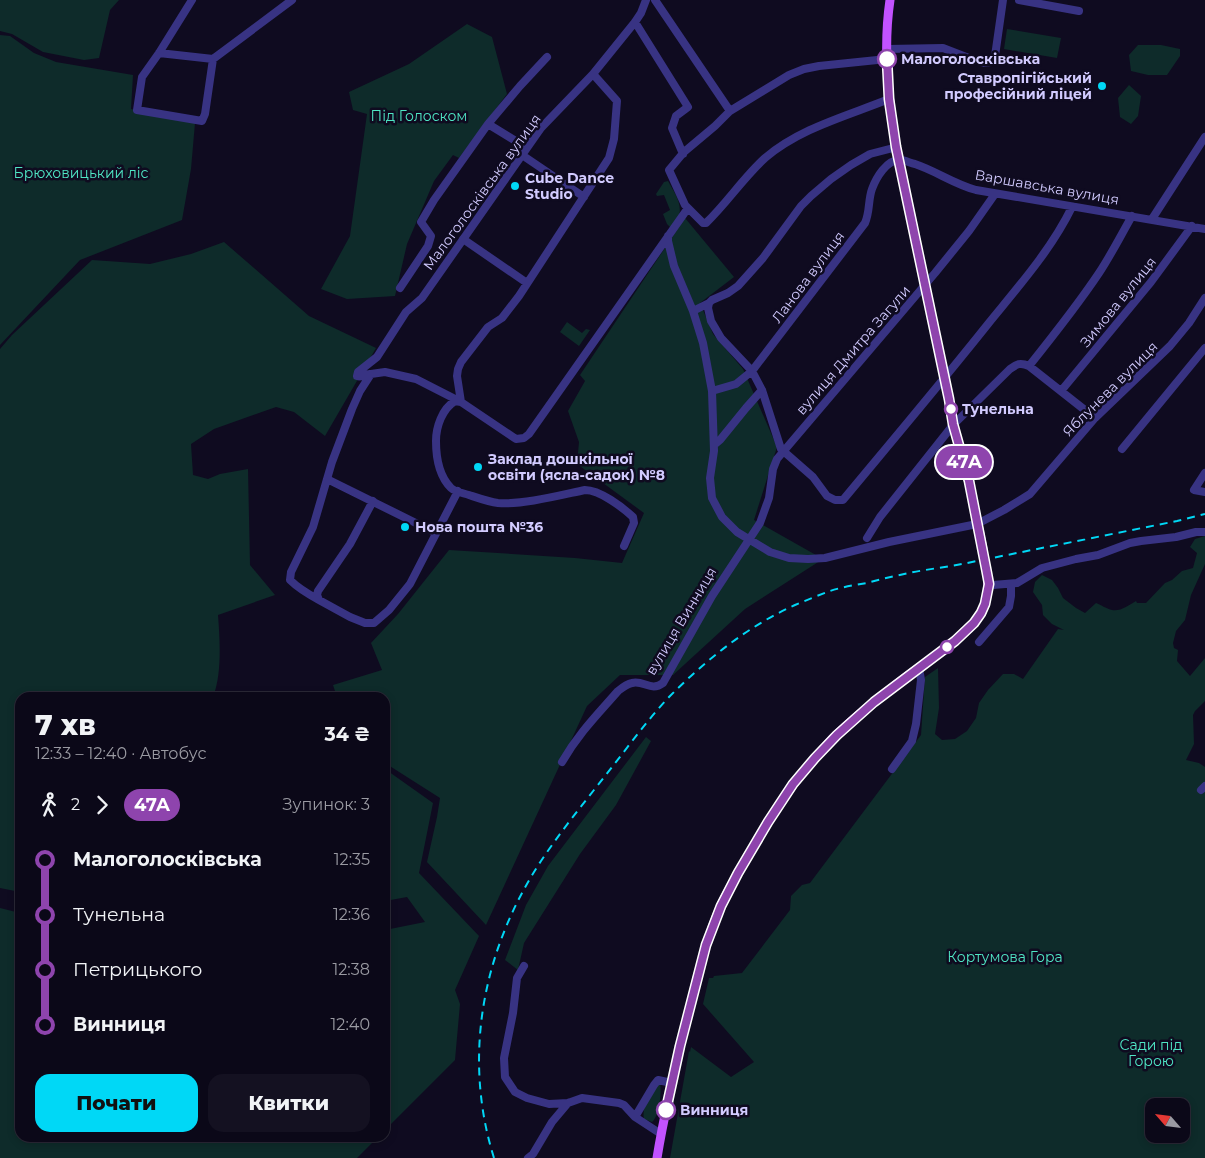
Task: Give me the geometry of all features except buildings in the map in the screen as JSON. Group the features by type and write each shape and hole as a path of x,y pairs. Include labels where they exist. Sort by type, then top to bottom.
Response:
{"main road":[{"path":"890,0 886,49 889,99 896,147 926,284 953,424 969,481 983,549"},
{"path":"658,1158 672,1083 706,945 721,906 738,873 793,784 815,758 837,735 874,702 955,641 974,623 985,604 989,584 986,568"}],"street":[{"path":"192,0 160,53 142,77 137,110 202,121 205,114 213,59"},
{"path":"160,53 213,59 292,0"},
{"name":"Малоголосківська вулиця","path":"371,374 361,377 357,376 358,372 377,357 406,312 422,298 541,128 593,74 635,22 646,0"},
{"path":"655,0 730,110"},
{"path":"886,49 943,48 984,63 992,62 995,56 1003,0"},
{"path":"1018,0 1079,11"},
{"path":"635,22 688,107 676,116 672,128 683,154"},
{"path":"400,288 428,246 431,236 421,222 434,200 488,124 547,57"},
{"path":"887,59 830,64 804,69 789,75 730,110 683,154 669,170 685,205 703,223 706,223 740,184 779,148 795,138 831,121 889,99"},
{"path":"461,402 457,376 459,366 485,330 502,318 519,296 609,158 614,139 616,101 593,74"},
{"path":"488,124 584,197"},
{"path":"1152,220 1205,137"},
{"path":"693,312 738,286 763,258 801,206 831,179 870,154 896,147"},
{"name":"Варшавська вулиця","path":"899,160 923,167 967,188 1192,226 1205,230"},
{"name":"Ланова вулиця","path":"712,391 736,384 752,371 865,223 869,213 872,188 890,162 899,160"},
{"name":"вулиця Дмитра Загули","path":"783,451 970,231 995,194"},
{"path":"709,303 708,308 711,321 721,338 752,371 762,390 778,442 783,451 813,477 827,496 838,501 843,500 1014,292 1045,252 1060,230 1072,207"},
{"path":"458,491 410,584 389,610 374,623 365,623 350,617 305,592 290,580 291,572 313,527 327,479 352,409 360,391 371,374 386,372 416,379 461,402 513,437 517,439 524,438 529,434 688,208"},
{"path":"1029,366 1091,285 1132,216"},
{"name":"Зимова вулиця","path":"1062,391 1151,282 1192,226"},
{"name":"Яблунева вулиця","path":"668,236 674,266 693,312 704,348 712,391 714,445 710,478 712,498 726,522 737,532 770,552 789,558 825,558 889,542 977,524 1030,494 1095,418 1170,346 1189,323 1205,298"},
{"path":"463,239 527,283"},
{"path":"1122,449 1205,348"},
{"path":"868,538 880,516 953,424 1010,369 1018,364 1022,363 1029,366 1095,418"},
{"path":"714,445 762,390"},
{"path":"461,402 454,401 446,408 436,433 437,461 442,474 452,488 476,498 498,503 522,502 592,490 600,493 633,517 634,522 624,546"},
{"name":"вулиця Винниця","path":"562,762 582,732 618,691 634,682 653,687 663,683 712,596 763,516 769,498 775,464 783,451"},
{"path":"1205,473 1194,490 1205,492"},
{"path":"327,479 436,533"},
{"path":"319,600 316,595 318,590 350,544 373,501"},
{"path":"989,584 1017,583 1042,568 1098,555 1130,543 1205,532"},
{"path":"979,642 1008,607 1011,596 1011,584"},
{"path":"892,770 912,741 921,680 919,668"},
{"path":"524,966 517,978 513,1012 504,1058 505,1077 515,1092 527,1098 549,1104 568,1103 582,1098 619,1103 624,1105 635,1117 661,1134"},
{"path":"635,1117 658,1080 672,1083"},
{"path":"528,1158 533,1154 552,1122 568,1103"}],"green space":[{"path":"0,0 119,0 110,10 99,58 84,60 43,52 12,34 0,31"},
{"name":"Під Голоском","path":"467,24 492,37 507,94 459,158 453,155 434,181 407,244 395,296 347,299 321,289 350,236 367,114 353,110 349,92 409,64"},
{"path":"1007,29 1061,38 1057,58 1004,49"},
{"name":"Брюховицький ліс","path":"0,35 10,36 34,53 56,62 133,75 131,109 195,123 191,169 182,220 80,260 0,345"},
{"path":"1138,45 1161,45 1180,49 1180,56 1167,75 1148,75 1131,71 1129,55"},
{"path":"1129,85 1141,96 1138,116 1131,124 1120,117 1118,98"},
{"path":"668,181 678,199 680,208 680,213 671,228 663,214 670,210 664,195 657,196 656,194 664,182"},
{"path":"685,218 734,277 700,303 713,334 743,369 777,447 754,520 823,559 745,609 673,675 620,675 587,706 486,925 427,862 440,798 390,766 390,692 335,692 333,685 382,670 371,643 398,614 449,550 622,563 644,513 577,464 579,442 568,411 585,381 580,375"},
{"path":"224,242 309,316 376,348 325,436 294,412 276,407 214,429 191,444 193,475 208,479 220,474 248,469 250,565 275,595 218,615 220,646 218,678 215,692 15,692 15,891 0,888 0,349 12,335 92,260 150,264 191,254"},
{"path":"567,322 582,333 586,329 590,330 579,346 560,332"},
{"name":"Кортумова Гора","path":"1205,536 1205,564 1191,595 1185,620 1176,631 1173,643 1174,648 1178,650 1177,661 1190,676 1205,658 1205,701 1193,715 1194,744 1186,760 1199,763 1205,767 1205,1158 670,1158 691,1047 731,1077 754,1062 703,1004 709,978 742,973 790,910 791,896 802,885 810,883 921,735 925,677 938,668 939,708 935,734 942,740 955,739 967,731 976,718 979,703 1003,674 1014,674 1023,679 1058,629 1064,630 1052,624 1043,615 1042,605 1033,592 1035,582 1042,575 1052,580 1063,598 1085,613 1096,603 1118,610 1136,601 1137,603 1146,603 1165,583 1172,580 1182,571 1193,568 1197,553 1190,547 1195,539"},
{"path":"646,737 651,741 616,805 580,854 524,943 518,970 505,960 526,905 548,866"},
{"path":"390,773 433,803 419,873 479,936 455,990 460,1004 455,1060 390,1125 390,929 425,922 407,897 390,900"},
{"path":"0,908 15,912 15,1142 373,1142 357,1158 0,1158"},
{"path":"660,1083 659,1104 652,1122 644,1119 644,1109"}],"tunnel":[{"path":"983,549 986,568"}],"railway":[{"path":"494,1158 484,1120 480,1081 480,1042 484,1004 492,967 505,930 521,895 558,837 655,713 698,670 728,645 761,623 778,613 822,594 909,573 967,563 1205,514"}],"bus line":[{"name":"47А","path":"666,1110 706,945 721,906 768,822 793,784 837,735 874,702 955,641 974,623 981,613 987,597 989,584 969,481 953,424 923,270 896,147 889,99 887,59"}],"place":[{"name":"Малоголосківська","path":"887,59"},
{"name":"Ставропігійський професійний ліцей","path":"1102,86"},
{"name":"Cube Dance Studio","path":"515,186"},
{"name":"Тунельна","path":"951,409"},
{"name":"Заклад дошкільної освіти (ясла-садок) №8","path":"478,467"},
{"name":"Нова пошта №36","path":"405,527"},
{"name":"Винниця","path":"666,1110"}],"park label":[{"name":"Сади під Горою","path":"1151,1054"}]}
